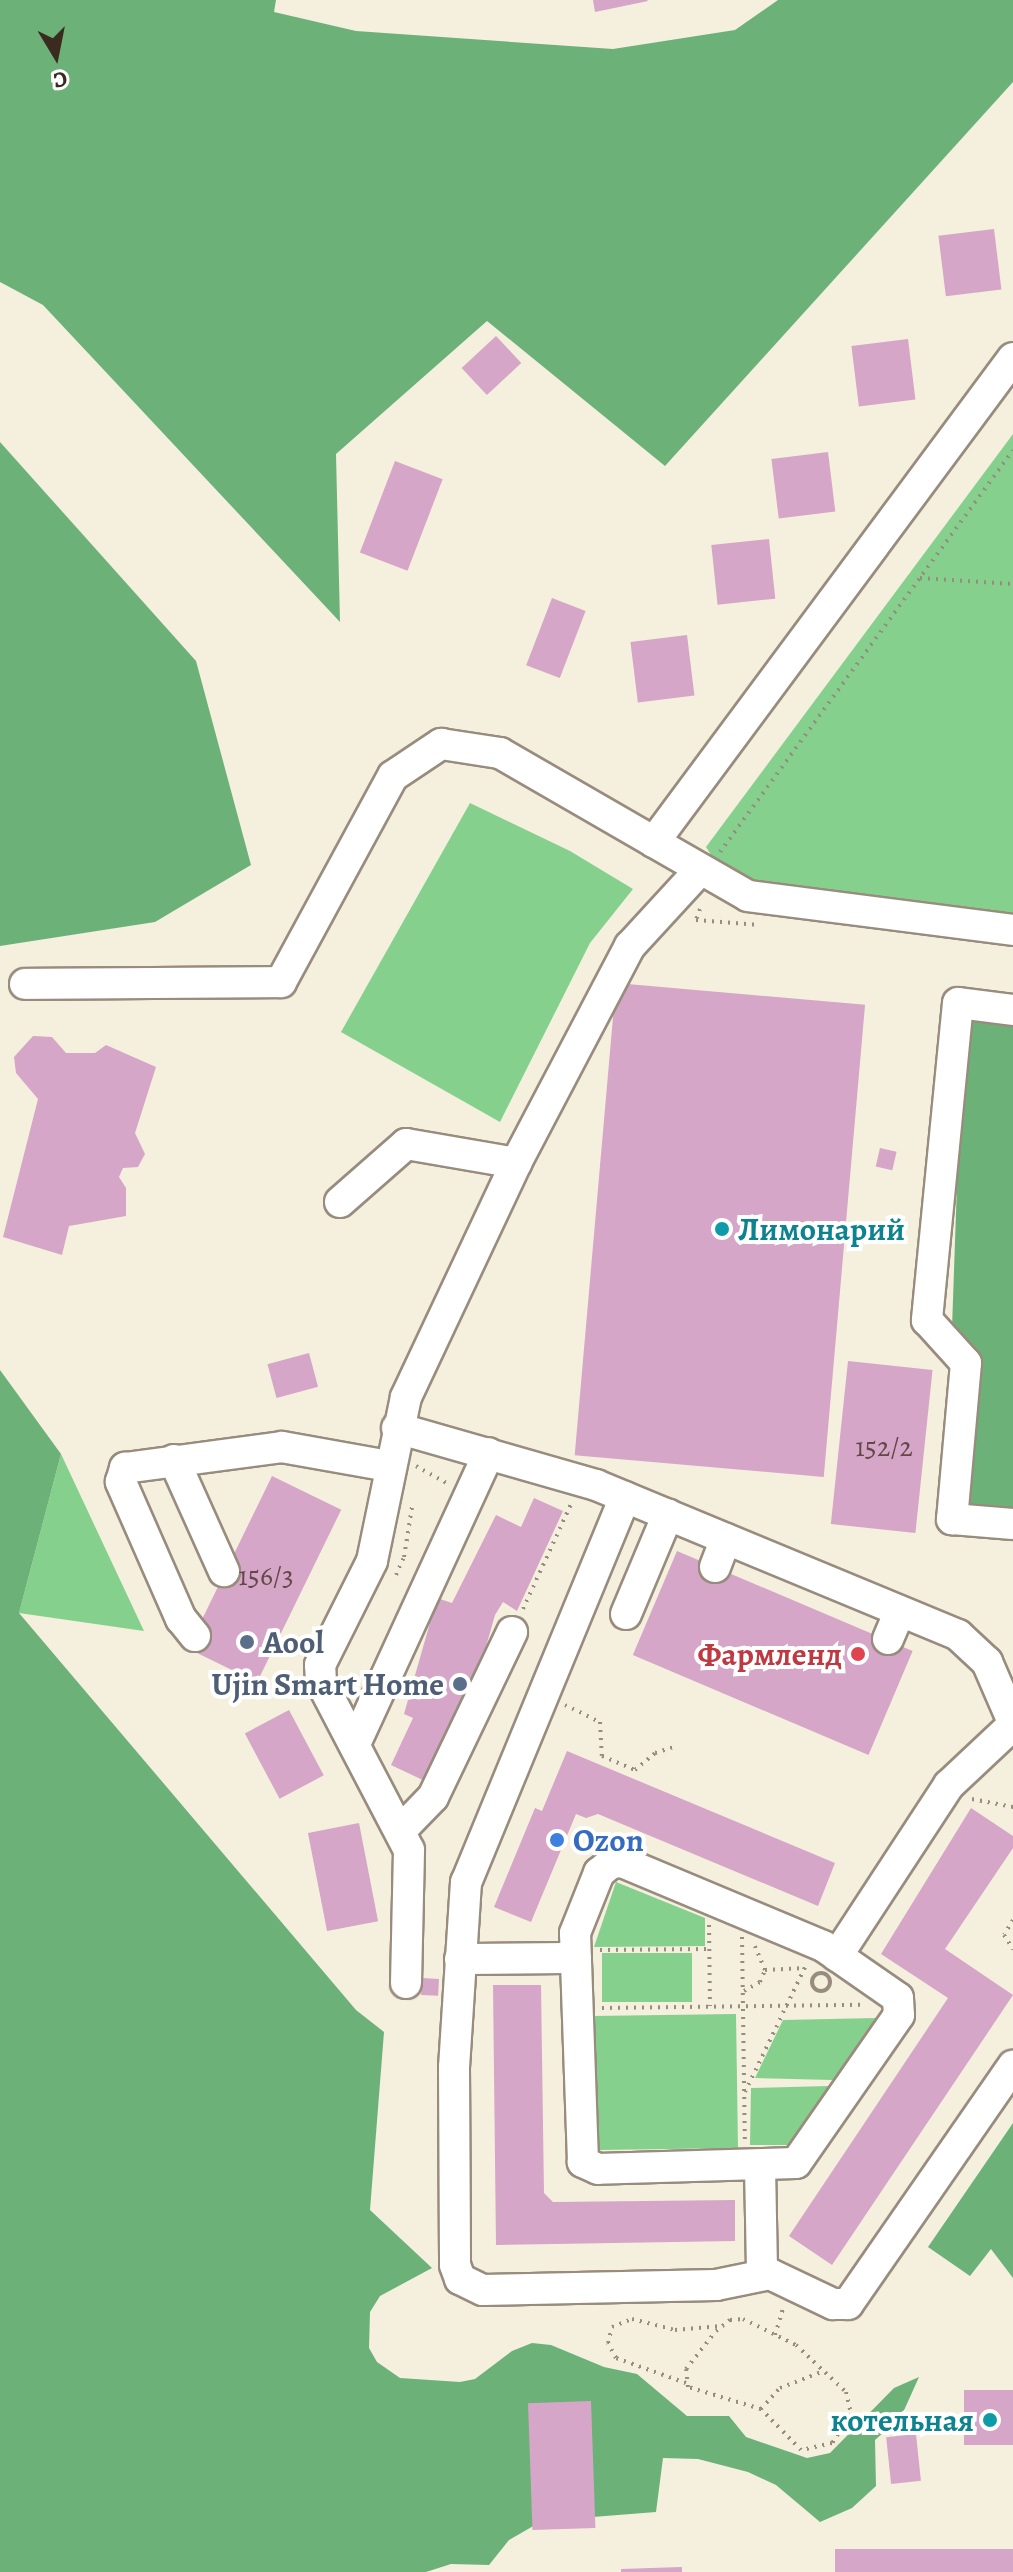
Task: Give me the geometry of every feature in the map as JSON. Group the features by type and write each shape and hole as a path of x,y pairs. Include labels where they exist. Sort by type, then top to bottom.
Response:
{"street":[{"path":"654,842 1013,358"},
{"path":"25,984 281,982 393,776 441,744 500,753 705,874 748,896 1013,930"},
{"path":"406,1983 411,1864 387,1778 355,1744 321,1682 320,1665 372,1561 392,1448 431,1337 516,1163 630,946 705,874"},
{"path":"1013,1010 958,1003 927,1320 966,1363 952,1519 1013,1524"},
{"path":"340,1202 406,1144 516,1163"},
{"path":"199,1627 182,1578 163,1579 120,1478 129,1466 282,1447 392,1448 489,1453 582,1480 958,1635 979,1651 1013,1724 943,1794 816,1960"},
{"path":"355,1744 489,1453"},
{"path":"174,1460 224,1571"},
{"path":"625,1497 468,1873 454,2067 455,2265 464,2283 483,2290 710,2285 762,2275 781,2276 833,2304 853,2301 1013,2066"},
{"path":"626,1614 668,1514"},
{"path":"715,1567 726,1539"},
{"path":"888,1639 900,1611"},
{"path":"401,1830 433,1797 512,1632"},
{"path":"622,1862 708,1898 742,1927 893,1993 900,2004 899,2015 806,2155 790,2165 586,2165 580,2156 576,1954 580,1918 599,1873 611,1863 622,1862"},
{"path":"460,1959 576,1954"},
{"path":"753,2167 762,2275"}],"path":[{"path":"775,927 696,920 705,874 724,841 1013,450"},
{"path":"919,578 1013,584"},
{"path":"392,1448 469,1497"},
{"path":"512,1632 582,1480"},
{"path":"542,1695 598,1720 603,1730 600,1754 635,1770 655,1753 674,1747"},
{"path":"943,1794 1013,1807"},
{"path":"708,1898 710,2006"},
{"path":"1013,1920 1004,1939 1013,1949"},
{"path":"742,1927 758,1949 765,1970 760,1982 743,1991"},
{"path":"742,1927 744,2093 753,2167"},
{"path":"576,1954 709,1949"},
{"path":"765,1970 816,1960"},
{"path":"816,1960 813,1985 821,1991 822,2005"},
{"path":"744,2093 787,2005 816,1960"},
{"path":"813,1978 827,1976 828,1987 821,1991"},
{"path":"577,2008 900,2004"},
{"path":"686,2383 686,2369 721,2326 730,2320 748,2321 796,2345 821,2372 846,2392 851,2408 848,2423 832,2443 801,2450 761,2409 697,2393 686,2383 616,2358 608,2343 612,2327 632,2319 675,2330 721,2326"},
{"path":"761,2409 780,2388 821,2372"}],"green space":[{"path":"0,0 276,0 274,12 356,31 613,49 735,30 778,0 1013,0 1013,82 665,466 487,321 336,454 340,622 43,305 0,282"},
{"path":"1013,434 1013,920 730,885 706,847"},
{"path":"0,442 196,661 251,865 155,922 0,946"},
{"path":"470,803 570,851 633,889 590,943 500,1122 341,1032"},
{"path":"963,1013 1013,1018 1013,1508 968,1505 952,1328"},
{"path":"0,1370 61,1454 19,1613 356,2010 384,2032 370,2210 432,2268 380,2296 370,2312 369,2348 377,2362 400,2378 460,2382 475,2379 512,2351 532,2343 551,2345 604,2367 637,2374 687,2416 729,2416 746,2437 807,2458 830,2453 894,2388 919,2377 901,2417 875,2440 876,2486 852,2508 820,2522 776,2485 748,2472 698,2459 663,2458 656,2512 542,2521 509,2540 489,2565 451,2564 426,2572 0,2572"},
{"path":"61,1454 144,1631 19,1613"},
{"path":"616,1882 705,1918 705,1946 594,1947"},
{"path":"602,1953 692,1953 692,2002 602,2002"},
{"path":"736,2014 738,2148 599,2150 593,2143 592,2016"},
{"path":"876,2018 833,2080 755,2078 783,2020"},
{"path":"829,2086 789,2145 750,2145 751,2088"},
{"path":"1013,2123 1013,2278 991,2249 970,2276 928,2247"}],"building":[{"path":"593,0 647,0 648,1 595,12"},
{"path":"994,229 1001,290 946,296 938,236"},
{"path":"496,336 521,363 487,395 462,368"},
{"path":"908,339 915,400 859,406 851,346"},
{"path":"828,452 835,512 779,518 771,459"},
{"path":"395,461 443,479 407,571 360,552"},
{"path":"769,539 775,599 718,605 711,545"},
{"path":"552,598 586,611 560,678 526,665"},
{"path":"687,635 694,696 638,702 630,642"},
{"name":"Лимонарий","path":"616,983 865,1005 824,1477 575,1455"},
{"path":"33,1036 52,1037 66,1053 95,1053 106,1045 156,1067 135,1133 145,1154 138,1167 123,1168 119,1177 126,1188 126,1216 69,1226 62,1255 3,1237 38,1099 16,1073 14,1057"},
{"path":"880,1148 897,1152 892,1170 876,1167"},
{"path":"309,1353 318,1387 277,1398 267,1364"},
{"path":"848,1361 933,1370 915,1533 831,1524"},
{"path":"272,1476 341,1510 257,1682 188,1649"},
{"path":"534,1498 563,1511 517,1611 503,1602 495,1615 474,1689 429,1783 391,1765 413,1718 404,1714 437,1598 452,1603 496,1515 521,1527"},
{"path":"677,1551 913,1651 868,1755 633,1655"},
{"path":"289,1710 324,1775 280,1799 245,1733"},
{"path":"567,1751 835,1863 818,1906 598,1814 586,1818 576,1814 531,1922 494,1907 535,1808 542,1811"},
{"path":"971,1808 1013,1836 1013,1848 945,1949 1013,1995 832,2265 789,2236 948,1998 881,1954"},
{"path":"359,1823 378,1921 327,1931 308,1833"},
{"path":"422,1978 439,1979 438,1996 421,1995"},
{"path":"493,1985 541,1985 544,2193 553,2202 735,2200 735,2241 496,2245"},
{"name":"котельная","path":"964,2390 1013,2390 1013,2445 964,2445"},
{"path":"591,2401 595,2528 532,2530 528,2403"},
{"path":"916,2434 921,2481 891,2484 886,2437"},
{"path":"835,2549 1013,2549 1013,2572 835,2572"},
{"path":"682,2567 682,2572 621,2572 621,2569"}],"place":[{"name":"Лимонарий","path":"722,1229"},
{"name":"Aool","path":"247,1642"},
{"name":"Фармленд","path":"858,1654"},
{"name":"Ujin Smart Home","path":"460,1684"},
{"name":"Ozon","path":"557,1840"},
{"name":"котельная","path":"990,2420"}]}
